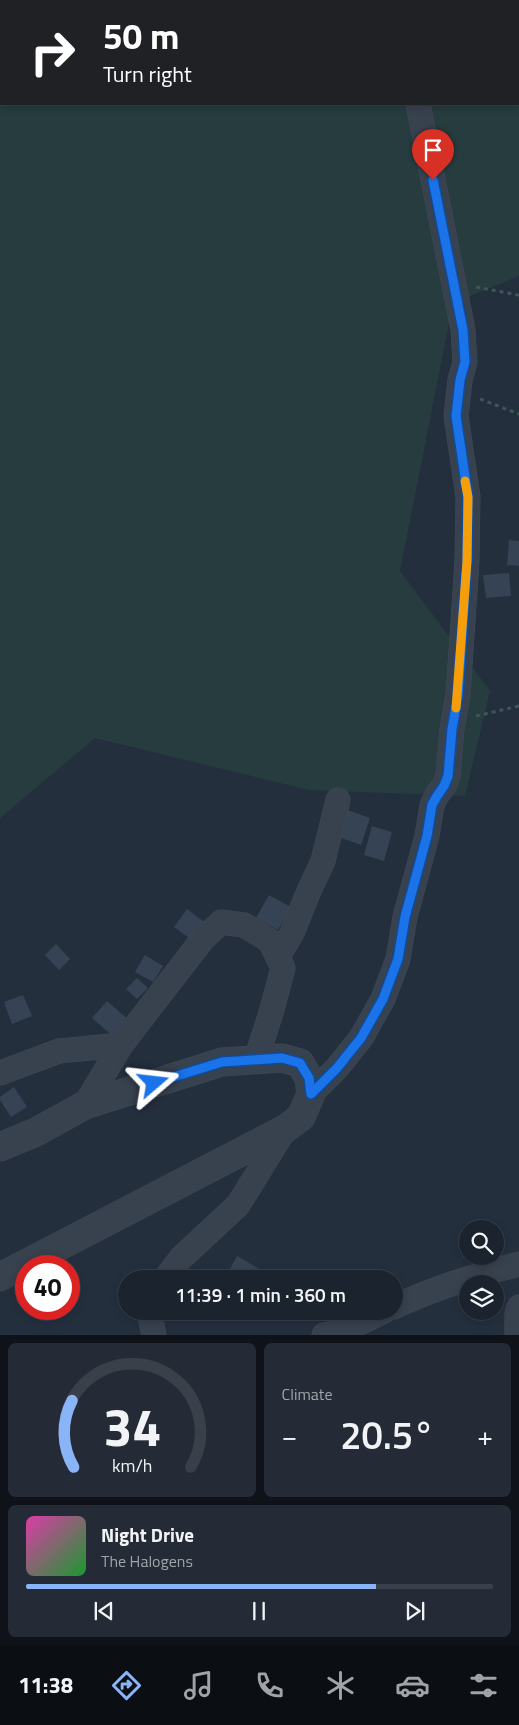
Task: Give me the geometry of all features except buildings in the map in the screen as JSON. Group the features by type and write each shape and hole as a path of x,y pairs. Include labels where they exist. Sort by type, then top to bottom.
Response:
{"street":[{"path":"0,1277 285,1129 301,1117 311,1094 337,1068 361,1038 383,999 398,959 405,917 427,836 432,805 448,776 458,696 467,561 468,497 456,416 460,380 465,362 463,330 418,105"},
{"path":"278,956 292,933 323,861 338,800"},
{"path":"85,1104 122,1045 202,940 221,922 244,925 270,941 283,968 256,1059"},
{"path":"0,1073 59,1051 122,1045"},
{"path":"0,1147 36,1132 85,1104 222,1062 282,1058 300,1063 309,1078 311,1094"},
{"path":"171,1270 181,1258 238,1205 285,1129"},
{"path":"403,1303 472,1276 519,1264"},
{"path":"517,1335 517,1313 519,1307"},
{"path":"151,1320 154,1335"},
{"path":"324,1335 344,1331 366,1320"}],"path":[{"path":"454,283 518,295 519,293"},
{"path":"460,380 480,399 519,414"},
{"path":"454,722 519,706"}],"green space":[{"path":"0,105 519,105 519,276 453,303 400,571 490,691 465,796 309,790 95,738 0,818"}],"slow traffic":[{"path":"456,708 467,561 468,497 465,481"}],"route":[{"path":"154,1083 222,1062 282,1058 300,1063 309,1078 311,1094 337,1068 361,1038 383,999 398,959 405,917 427,836 432,805 448,776 452,729 458,696 467,561 468,497 456,416 460,380 465,362 463,330 433,180"}]}
